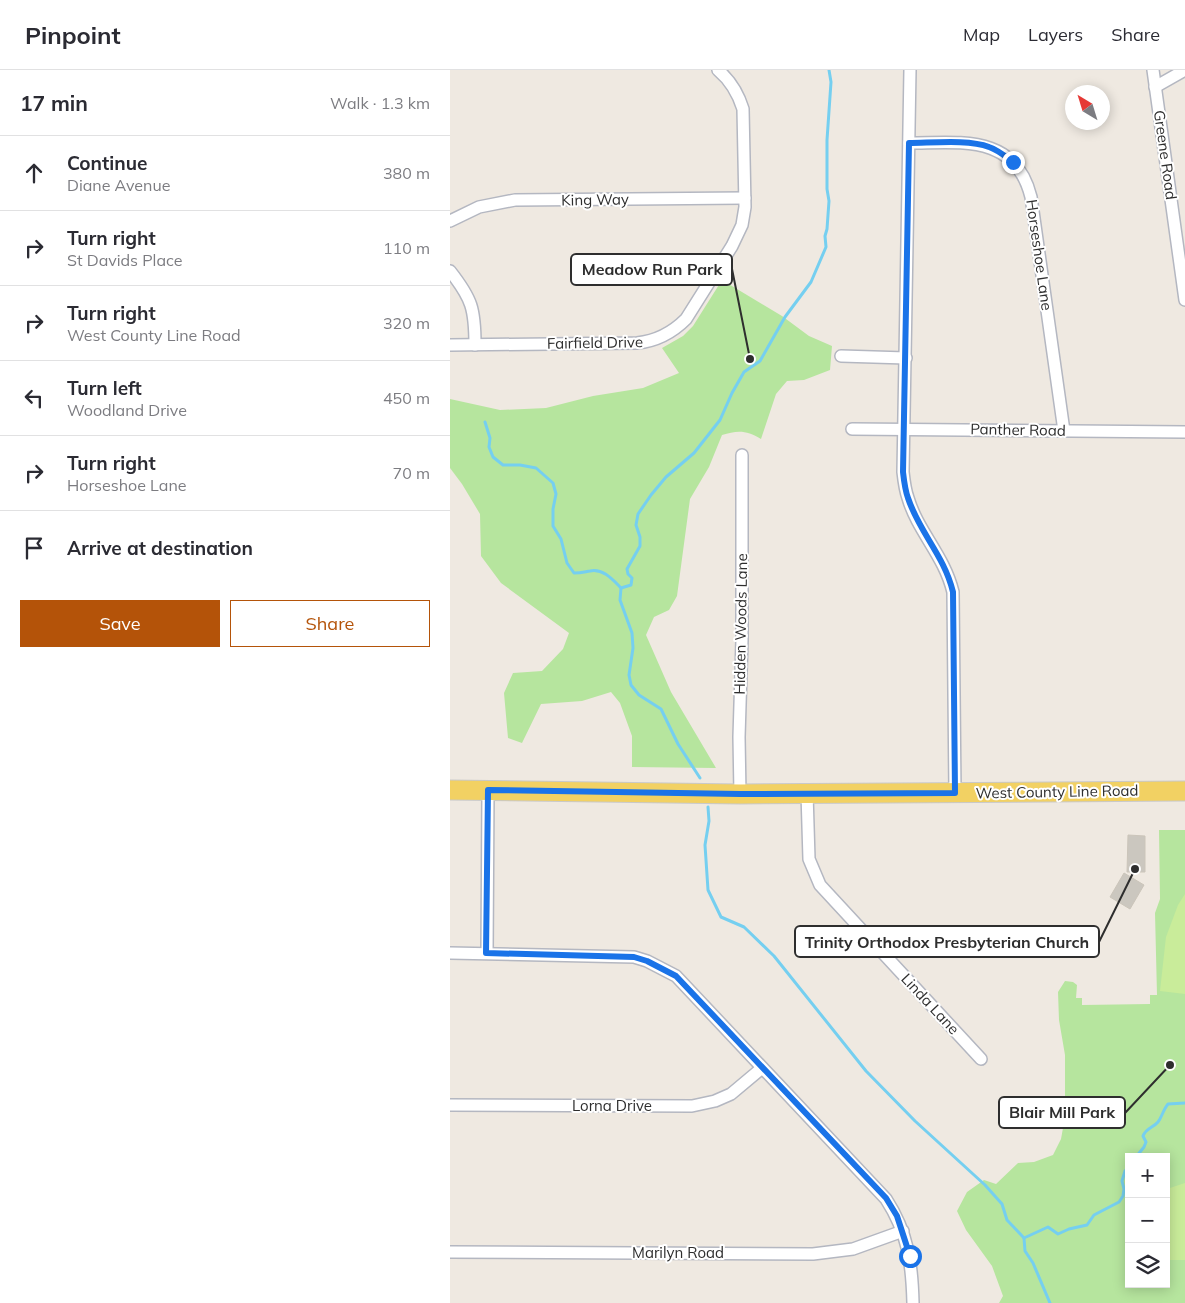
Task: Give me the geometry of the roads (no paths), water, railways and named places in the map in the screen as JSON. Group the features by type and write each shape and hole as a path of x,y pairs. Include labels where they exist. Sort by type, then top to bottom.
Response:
{"main road":[{"name":"West County Line Road","path":"450,790 740,794 1185,791"}],"street":[{"name":"Fairfield Drive","path":"450,345 637,343 658,339 673,331 686,319 732,246 742,225 745,198 743,110 733,86 718,70"},
{"path":"910,70 903,472 908,499 913,512 945,566 953,592 955,793"},
{"name":"Greene Road","path":"1153,70 1185,300"},
{"path":"1155,87 1185,70"},
{"name":"Horseshoe Lane","path":"909,143 976,143 1002,153 1013,162 1024,176 1031,197 1064,430"},
{"name":"King Way","path":"450,221 479,206 515,200 745,198"},
{"path":"1174,226 1185,220"},
{"path":"450,270 465,290 472,308 475,322 475,345"},
{"path":"841,356 906,358"},
{"name":"Panther Road","path":"852,429 1185,432"},
{"name":"Hidden Woods Lane","path":"740,794 742,455"},
{"path":"486,953 488,790"},
{"name":"Linda Lane","path":"807,793 809,859 820,885 981,1059"},
{"path":"450,953 634,957 647,961 676,976 886,1198 897,1216 910,1256 913,1303"},
{"name":"Lorna Drive","path":"450,1105 692,1106 715,1101 731,1094 762,1068"},
{"name":"Marilyn Road","path":"450,1252 813,1254 853,1249 903,1231"}],"waterway":[{"path":"621,588 631,585 632,578 628,574 627,569 640,546 640,537 636,525 638,514 666,477 694,453 720,420 744,372 760,361 785,317 811,282 826,247 825,236 829,201 827,189 827,140 831,82 829,70"},
{"path":"485,422 490,438 489,447 493,457 503,465 520,465 536,468 553,483 556,494 553,509 553,526 561,539 567,563 574,573 599,571 607,575 621,588 620,600 632,633 633,648 629,675 631,685 639,695 661,709 678,744 700,778"},
{"path":"708,807 709,821 705,845 708,890 721,917 744,927 774,956 866,1071 915,1121 985,1185 1002,1204 1007,1220 1024,1238 1025,1251 1033,1263 1050,1303"},
{"path":"1139,1153 1146,1142 1143,1136 1144,1133 1158,1122 1168,1104 1185,1103"},
{"path":"1024,1238 1048,1227 1058,1234 1069,1229 1087,1225 1094,1215 1119,1202 1123,1196 1122,1181 1125,1171"}],"place":[{"name":"Meadow Run Park","path":"750,359"},
{"name":"Trinity Orthodox Presbyterian Church","path":"1135,869"},
{"name":"Blair Mill Park","path":"1170,1065"}]}
